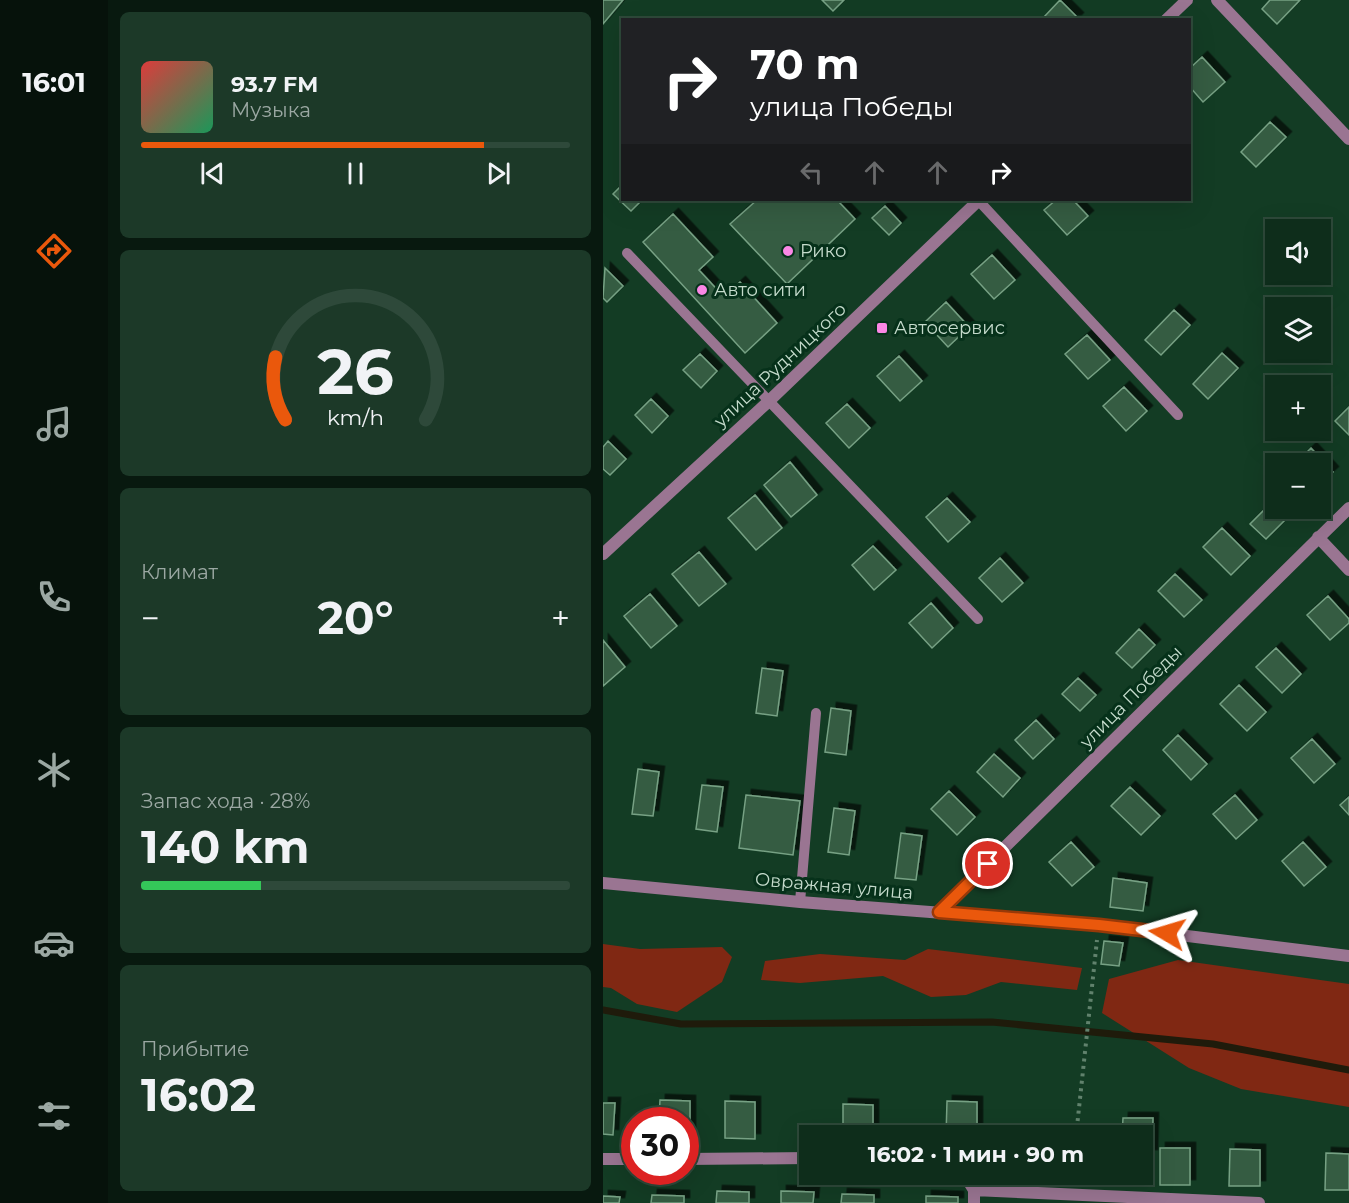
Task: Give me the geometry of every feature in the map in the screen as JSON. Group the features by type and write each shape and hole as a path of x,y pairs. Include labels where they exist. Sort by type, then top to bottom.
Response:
{"street":[{"path":"1168,18 1187,0"},
{"path":"1217,0 1349,139"},
{"name":"улица Рудницкого","path":"603,554 769,401 978,201"},
{"name":"улица Победы","path":"939,912 1349,508"},
{"path":"1318,537 1349,570"},
{"name":"Овражная улица","path":"603,883 800,902 1099,925 1349,956"},
{"path":"699,1158 799,1158"},
{"path":"603,1159 621,1159"},
{"path":"971,1185 974,1190 974,1203"},
{"path":"974,1190 1259,1203"}],"lane":[{"path":"980,201 1178,415"},
{"path":"627,253 978,619"},
{"path":"800,902 816,712"}],"path":[{"path":"1077,1125 1084,1043 1099,925"}],"shaded area":[{"path":"603,944 640,949 722,947 732,957 722,982 677,1012 637,1004 611,988 603,987"},
{"path":"928,949 1082,968 1077,990 1001,982 966,995 931,997 883,976 800,983 761,980 765,961 820,954 905,960"},
{"path":"1178,960 1349,984 1349,1107 1241,1089 1189,1068 1102,1013 1109,979"}],"building":[{"path":"603,0 623,0 603,24"},
{"path":"822,0 844,0 833,11"},
{"path":"1060,0 1078,18 1045,18"},
{"path":"1270,0 1300,0 1277,24 1262,9"},
{"path":"1202,57 1225,82 1203,102 1191,88 1191,67"},
{"path":"1270,122 1286,137 1256,167 1241,152"},
{"path":"621,186 621,201 641,201 631,211 613,194"},
{"name":"Рико","path":"756,201 838,201 855,219 787,284 730,224"},
{"path":"1055,201 1074,201 1088,216 1067,235 1044,210"},
{"path":"885,206 901,223 889,235 872,218"},
{"name":"Авто сити","path":"673,214 713,257 699,270 724,297 740,282 777,323 745,353 643,242"},
{"path":"992,255 1015,280 994,299 971,274"},
{"path":"605,268 623,286 607,302 603,298"},
{"path":"946,302 969,327 948,347 925,322"},
{"path":"1174,310 1190,325 1161,355 1145,340"},
{"path":"1087,335 1110,360 1088,379 1065,354"},
{"path":"1222,353 1238,368 1208,399 1193,384"},
{"path":"700,354 717,371 701,388 683,370"},
{"path":"899,356 922,381 900,401 877,376"},
{"path":"1124,387 1147,411 1126,431 1103,406"},
{"path":"651,399 668,416 652,433 635,415"},
{"path":"847,404 870,428 849,448 826,423"},
{"path":"1349,407 1349,435 1335,421"},
{"path":"608,441 626,459 610,475 603,469 603,447"},
{"path":"1311,448 1316,453 1306,453"},
{"path":"790,462 817,495 791,517 764,485"},
{"path":"755,495 782,528 756,550 728,518"},
{"path":"947,498 970,522 948,542 926,517"},
{"path":"1265,509 1265,519 1286,519 1266,539 1250,524"},
{"path":"1222,528 1250,556 1231,575 1203,547"},
{"path":"873,546 896,570 874,590 852,565"},
{"path":"699,552 726,584 699,606 672,574"},
{"path":"1000,558 1023,583 1002,602 979,578"},
{"path":"1175,574 1202,600 1184,617 1158,591"},
{"path":"650,594 677,626 651,648 624,616"},
{"path":"1328,596 1349,619 1349,623 1330,640 1307,615"},
{"path":"931,603 953,628 932,648 909,623"},
{"path":"1139,629 1155,645 1132,668 1116,653"},
{"path":"603,640 625,667 603,686"},
{"path":"1276,648 1301,674 1282,693 1256,667"},
{"path":"762,668 783,671 777,716 756,713"},
{"path":"1078,678 1096,695 1080,711 1062,694"},
{"path":"1239,685 1266,712 1247,731 1220,704"},
{"path":"831,708 851,711 846,755 825,752"},
{"path":"1036,720 1054,739 1033,759 1015,740"},
{"path":"1178,735 1207,764 1191,780 1163,750"},
{"path":"1312,739 1335,764 1314,783 1291,758"},
{"path":"994,754 1020,778 1003,797 977,772"},
{"path":"638,769 659,772 653,816 632,814"},
{"path":"702,785 723,787 717,832 696,829"},
{"path":"1130,787 1160,816 1141,835 1111,806"},
{"path":"949,791 975,817 957,835 931,809"},
{"path":"746,795 800,801 793,855 739,848"},
{"path":"1235,795 1257,820 1236,839 1213,814"},
{"path":"1349,797 1349,815 1340,805"},
{"path":"834,808 855,811 849,855 828,852"},
{"path":"901,833 922,836 916,880 895,878"},
{"path":"1071,842 1094,867 1072,886 1049,862"},
{"path":"1303,842 1326,867 1304,886 1282,861"},
{"path":"1113,878 1147,883 1143,911 1110,907"},
{"path":"1104,941 1123,943 1119,966 1101,964"},
{"path":"660,1100 690,1101 690,1107 660,1107"},
{"path":"725,1101 755,1102 755,1139 725,1138"},
{"path":"947,1101 977,1102 977,1125 946,1125"},
{"path":"603,1103 615,1103 613,1135 603,1134"},
{"path":"843,1104 873,1105 873,1125 843,1125"},
{"path":"1123,1118 1153,1118 1153,1125 1123,1125"},
{"path":"1160,1148 1190,1148 1190,1185 1160,1185"},
{"path":"1230,1149 1260,1150 1260,1186 1229,1186"},
{"path":"1326,1153 1349,1154 1349,1190 1325,1190"},
{"path":"717,1191 749,1192 749,1203 716,1203"},
{"path":"781,1191 814,1192 813,1203 781,1203"},
{"path":"842,1194 874,1195 874,1203 841,1203"},
{"path":"652,1195 684,1196 684,1203 651,1203"},
{"path":"603,1196 620,1197 619,1203 603,1203"},
{"path":"926,1196 958,1197 958,1203 926,1203"}],"waterway":[{"path":"603,1010 681,1024 992,1022 1213,1044 1349,1070"}],"place":[{"name":"Рико","path":"788,251"},
{"name":"Авто сити","path":"702,290"},
{"name":"Автосервис","path":"882,328"}],"route":[{"path":"988,864 939,912 1167,933"}]}
